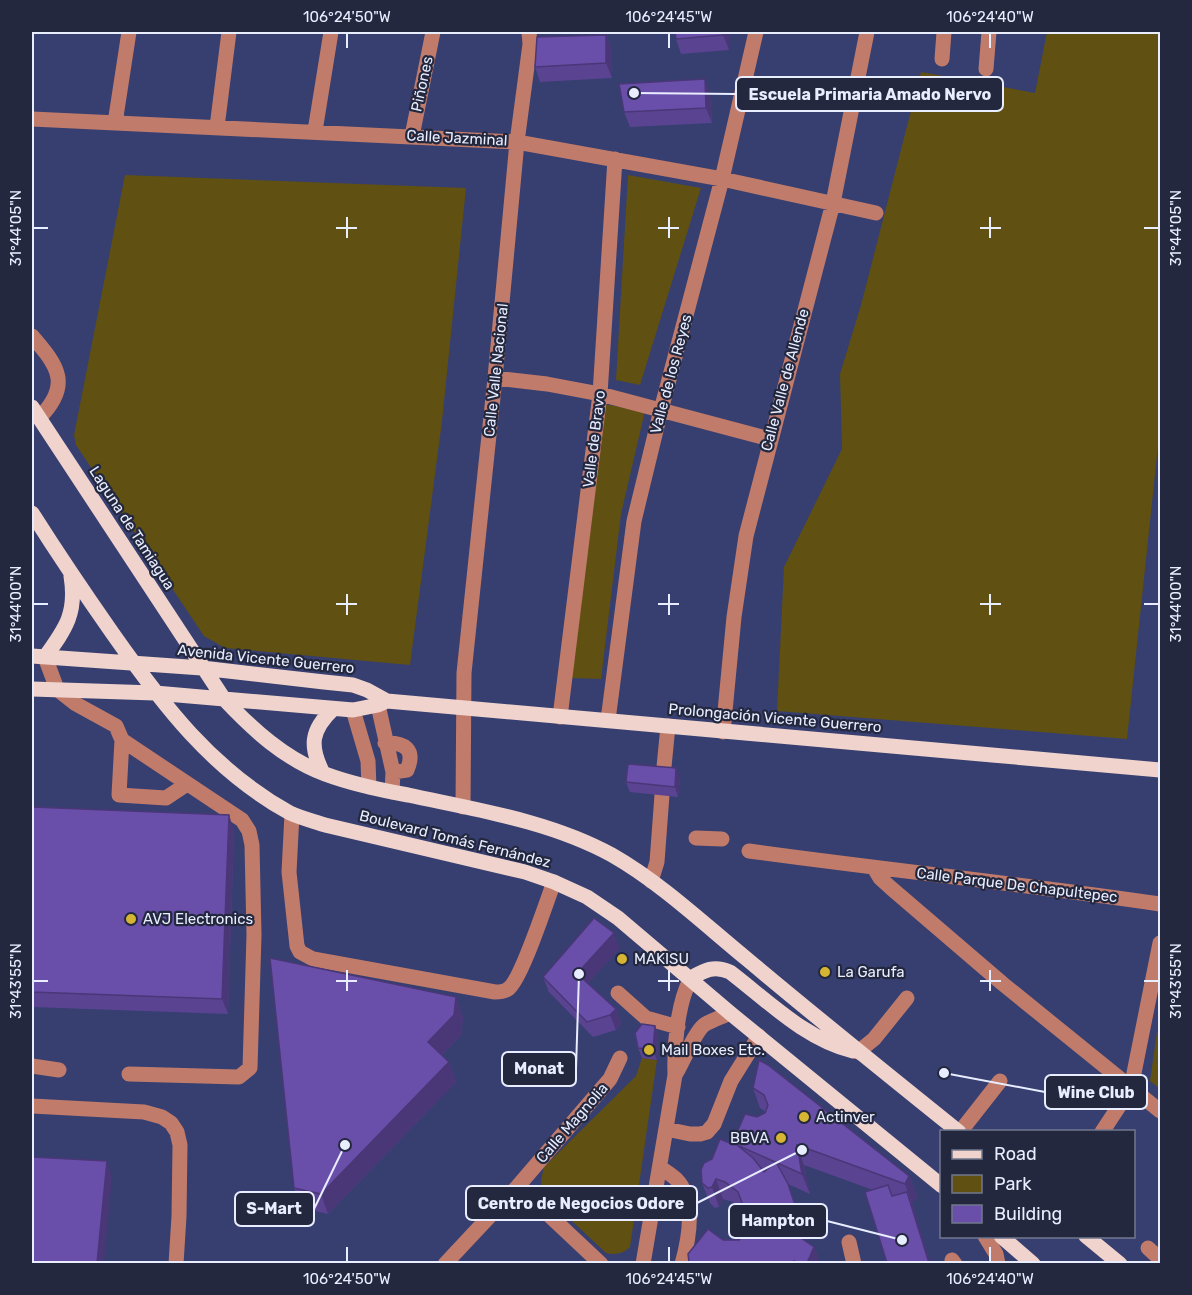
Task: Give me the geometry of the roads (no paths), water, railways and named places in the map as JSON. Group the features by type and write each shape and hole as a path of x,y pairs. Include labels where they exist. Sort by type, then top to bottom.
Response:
{"main road":[{"name":"Laguna de Tamiagua","path":"35,412 202,668"},
{"path":"32,513 134,664"},
{"path":"38,657 64,631 72,612 74,594 71,573"},
{"name":"Avenida Vicente Guerrero","path":"38,657 202,668 354,686 367,690 382,703"},
{"name":"Boulevard Tomás Fernández","path":"134,664 193,738 221,766 292,814 325,825 525,872 587,897 618,918 730,1013 940,1184"},
{"name":"Boulevard Tomás Fernández","path":"202,668 224,699 259,734 282,752 323,773 369,787 548,827 578,838 613,856 651,881 858,1052 958,1130"},
{"path":"32,689 155,693 353,710 382,703"},
{"name":"Prolongación Vicente Guerrero","path":"382,703 608,720 1161,770"},
{"path":"323,773 315,755 314,737 324,718 333,708"},
{"path":"691,978 712,968 730,972 812,1035 835,1046 858,1052"},
{"path":"1003,1238 1033,1263"},
{"path":"1089,1238 1120,1263"}],"street":[{"path":"115,123 129,32"},
{"path":"217,127 229,32"},
{"path":"315,132 331,32"},
{"name":"Piñones","path":"412,136 433,32"},
{"name":"Calle Valle Nacional","path":"463,807 464,673 517,142 530,45 529,32"},
{"name":"Valle de los Reyes","path":"608,720 618,628 634,521 722,179 756,32"},
{"name":"Calle Valle de Allende","path":"723,732 739,573 752,505 833,203 867,32"},
{"path":"942,59 944,32"},
{"path":"986,69 989,32"},
{"name":"Calle Jazminal","path":"32,119 517,142 722,179 876,213"},
{"name":"Valle de Bravo","path":"560,717 600,394 615,159"},
{"path":"32,336 55,364 59,378 56,397 50,407 35,412"},
{"path":"495,378 547,384 600,394 770,439"},
{"path":"38,657 57,689 76,704 116,726 122,740 119,795 166,798 187,784"},
{"path":"382,703 385,743 398,742 410,753 407,770 393,772 392,792"},
{"path":"353,710 368,761 369,787"},
{"path":"663,777 668,726"},
{"path":"122,740 242,820 249,831 252,844 254,934 250,1068 239,1077 129,1074"},
{"path":"651,881 657,862 662,795"},
{"path":"292,814 289,872 297,946 300,952 313,959 495,992 508,990 522,966 554,882"},
{"path":"696,838 722,839"},
{"name":"Calle Parque De Chapultepec","path":"749,851 873,868 1052,888 1161,904"},
{"path":"873,868 891,888 994,977 1161,1111"},
{"path":"1103,1130 1131,1088 1161,943"},
{"path":"643,1263 675,1075 674,1056 684,991 691,978"},
{"path":"618,993 646,1018 678,1027"},
{"path":"858,1052 873,1039 907,998"},
{"path":"675,1075 698,1031 730,1013"},
{"path":"666,1129 690,1134 707,1132 714,1124 731,1081 759,1036"},
{"name":"Calle Magnolia","path":"445,1263 518,1185 610,1079 620,1058"},
{"path":"32,1066 59,1070"},
{"path":"960,1130 1000,1082"},
{"path":"32,1106 144,1112 162,1117 171,1124 177,1132 180,1159 176,1263"},
{"path":"660,1167 677,1180 685,1194 689,1228 682,1263"},
{"path":"518,1185 601,1263"},
{"path":"986,1238 996,1254 998,1263"},
{"path":"849,1242 854,1263"},
{"path":"1148,1248 1161,1259"}],"place":[{"name":"Escuela Primaria Amado Nervo","path":"634,93"},
{"name":"AVJ Electronics","path":"131,919"},
{"name":"MAKISU","path":"622,959"},
{"name":"La Garufa","path":"825,972"},
{"name":"Monat","path":"579,974"},
{"name":"Mail Boxes Etc.","path":"649,1050"},
{"name":"Wine Club","path":"944,1073"},
{"name":"Actinver","path":"804,1117"},
{"name":"BBVA","path":"781,1138"},
{"name":"S-Mart","path":"345,1145"},
{"name":"Centro de Negocios Odore","path":"802,1150"},
{"name":"Hampton","path":"902,1240"}]}
